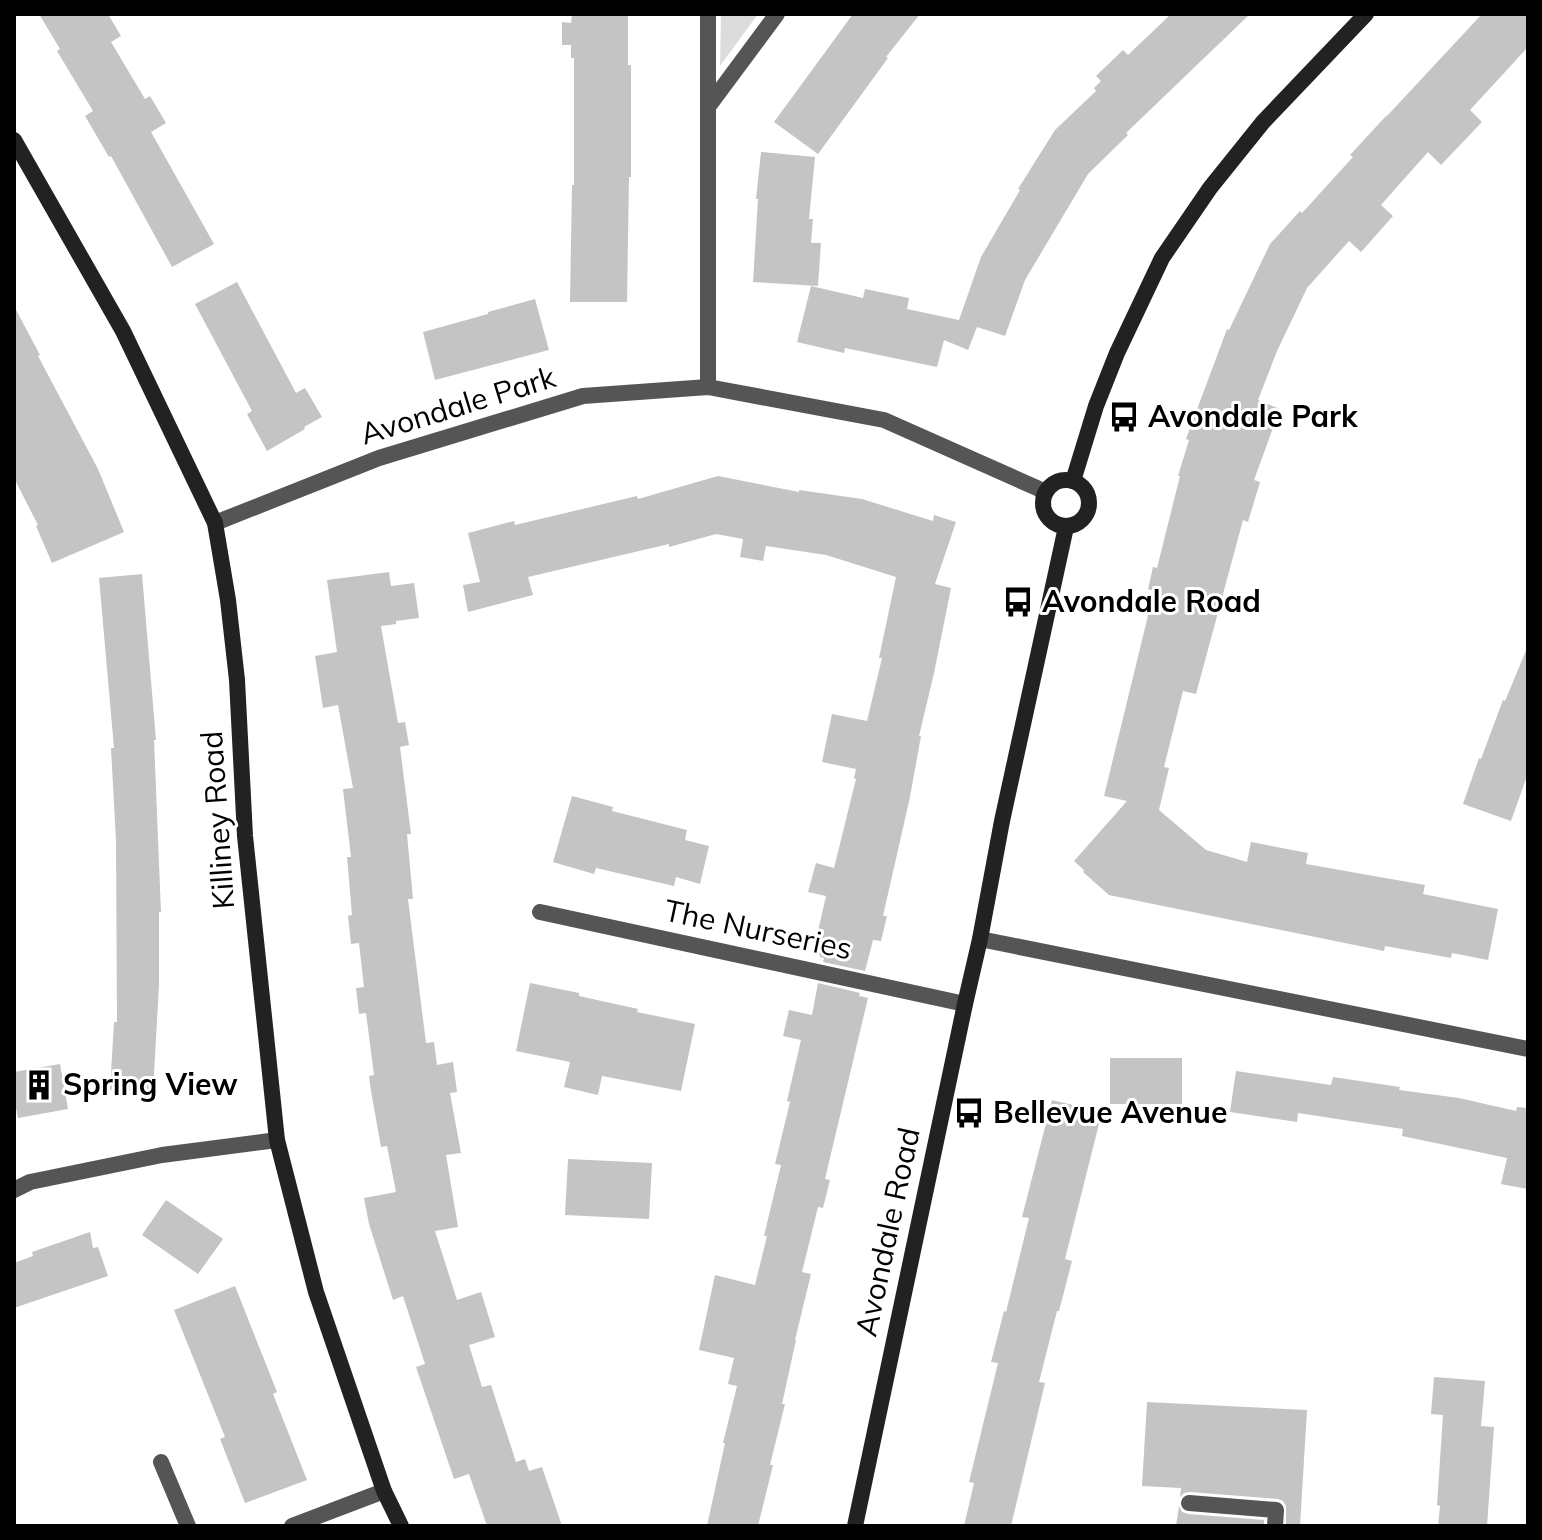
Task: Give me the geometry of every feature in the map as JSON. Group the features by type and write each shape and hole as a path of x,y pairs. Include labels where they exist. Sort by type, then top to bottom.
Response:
{"street":[{"path":"708,14 708,387"},
{"path":"708,107 777,14"},
{"path":"1066,527 1051,521 1046,515 1043,508 1046,492 1051,486 1069,480 1106,379 1162,258 1210,188 1263,122 1366,14"},
{"name":"Killiney Road","path":"14,140 19,163 123,331 215,523 237,680 245,836 277,1140 312,1281 384,1491 401,1526"},
{"name":"Avondale Park","path":"215,523 379,458 583,396 708,387 884,420 1046,492"},
{"name":"Avondale Road","path":"855,1526 1066,527 1080,522 1088,510 1089,502 1084,489 1069,480"},
{"name":"The Nurseries","path":"540,912 965,1004"},
{"path":"980,939 1528,1049"},
{"path":"14,1190 30,1182 162,1155 277,1140"},
{"path":"161,1462 188,1526"},
{"path":"292,1526 384,1491"},
{"path":"1189,1503 1276,1510 1275,1526"}],"shaded area":[{"path":"721,14 758,14 720,66"}],"building":[{"path":"39,14 108,14 121,36 111,42 145,99 150,96 166,123 151,132 214,244 172,267 111,156 85,116 93,111"},
{"path":"572,14 628,14 631,177 627,302 570,302 574,58 571,58 571,45 562,45 562,22 571,23"},
{"path":"853,14 920,14 818,154 774,122"},
{"path":"1171,14 1250,14 1126,133 1128,135 1088,174 1025,280 1005,336 977,327 968,350 944,340 937,367 845,348 844,353 797,342 811,286 863,298 865,289 909,298 907,309 959,320 981,257 1055,130 1096,91 1094,88 1101,81 1096,76 1123,50 1128,55"},
{"path":"1482,14 1528,14 1528,47 1470,110 1482,122 1441,165 1428,152 1381,205 1393,216 1361,252 1349,241 1307,288 1277,351 1258,400 1280,409 1254,480 1260,482 1248,522 1243,520 1196,694 1183,691 1164,767 1169,768 1159,810 1206,850 1247,862 1251,842 1308,853 1306,864 1425,885 1423,894 1498,909 1488,960 1452,953 1451,958 1385,946 1384,951 1109,895 1074,861 1127,801 1104,796 1154,591 1148,589 1153,567 1157,568 1189,440 1186,439 1227,329 1270,244 1300,211 1302,213 1353,157 1350,155"},
{"path":"761,152 815,157 809,219 813,219 811,243 821,243 818,286 753,282"},
{"path":"237,282 296,393 305,388 322,417 267,451 247,414 252,411 195,304"},
{"path":"535,299 549,350 435,380 423,332"},
{"path":"14,306 98,469 124,532 52,563 38,525 14,478"},
{"path":"718,476 799,492 862,499 933,521 934,515 956,522 935,584 951,588 883,916 887,916 881,941 873,940 865,971 823,962 824,958 813,953 826,896 808,892 816,863 834,868 856,779 856,769 822,762 832,714 867,721 896,577 826,555 766,546 763,561 740,557 743,539 716,534 528,577 533,595 468,612 463,585 480,582 468,533 637,496 638,499"},
{"path":"389,572 391,586 414,583 419,618 381,626 398,723 405,722 409,745 400,747 411,834 407,834 413,899 408,899 426,1043 434,1042 437,1065 453,1062 457,1092 450,1093 461,1153 446,1155 458,1227 435,1231 457,1300 481,1292 495,1337 469,1345 482,1387 491,1385 516,1462 525,1459 529,1471 542,1467 562,1526 487,1526 469,1474 454,1479 416,1367 425,1364 403,1296 393,1300 364,1198 396,1192 387,1146 381,1147 371,1091 369,1076 374,1075 366,1013 359,1014 356,988 364,987 359,943 351,944 348,916 352,915 347,857 351,857 343,789 353,788 338,705 323,708 315,656 337,652 327,580"},
{"path":"142,574 156,740 161,912 153,1092 110,1090 114,1022 117,1022 116,840 111,748 114,748 99,578"},
{"path":"1527,648 1528,773 1511,821 1463,804 1479,758"},
{"path":"572,796 613,807 612,811 687,830 685,840 709,846 700,884 676,877 674,886 596,868 594,874 553,862"},
{"path":"530,983 695,1024 681,1091 602,1076 598,1095 564,1087 570,1062 516,1051"},
{"path":"818,983 860,993 859,996 868,998 825,1179 830,1180 823,1208 818,1207 802,1272 811,1274 782,1404 785,1404 770,1465 773,1465 758,1526 707,1526 737,1386 728,1384 734,1358 699,1350 715,1275 755,1285 781,1165 775,1164 801,1040 783,1036 789,1010 812,1015"},
{"path":"1110,1058 1182,1058 1182,1104 1110,1104"},
{"name":"Spring View","path":"60,1064 68,1109 18,1118 14,1072"},
{"path":"1236,1071 1331,1085 1333,1077 1400,1087 1399,1090 1459,1098 1516,1111 1517,1107 1528,1108 1528,1189 1501,1184 1507,1158 1402,1136 1403,1129 1298,1113 1297,1122 1230,1112"},
{"path":"1052,1100 1102,1112 1065,1259 1072,1261 1039,1382 1045,1383 1011,1526 964,1526 974,1483 969,1482 998,1363 991,1362 1029,1218 1022,1217"},
{"path":"568,1159 652,1163 649,1219 565,1215"},
{"path":"166,1200 223,1239 198,1274 142,1235"},
{"path":"90,1232 93,1248 98,1247 108,1276 14,1308 14,1263 33,1256 32,1252"},
{"path":"235,1286 277,1392 273,1394 307,1480 245,1503 220,1439 225,1437 174,1310"},
{"path":"1434,1377 1485,1381 1481,1426 1494,1427 1487,1526 1438,1526 1443,1415 1431,1414"},
{"path":"1147,1402 1307,1410 1300,1526 1286,1526 1286,1506 1278,1499 1190,1492 1180,1497 1181,1488 1142,1486"},
{"path":"1179,1506 1182,1512 1188,1514 1264,1520 1264,1526 1176,1526"}],"place":[{"name":"Avondale Park","path":"1124,417"},
{"name":"Avondale Road","path":"1018,602"},
{"name":"Spring View","path":"39,1085"},
{"name":"Bellevue Avenue","path":"969,1113"}]}
